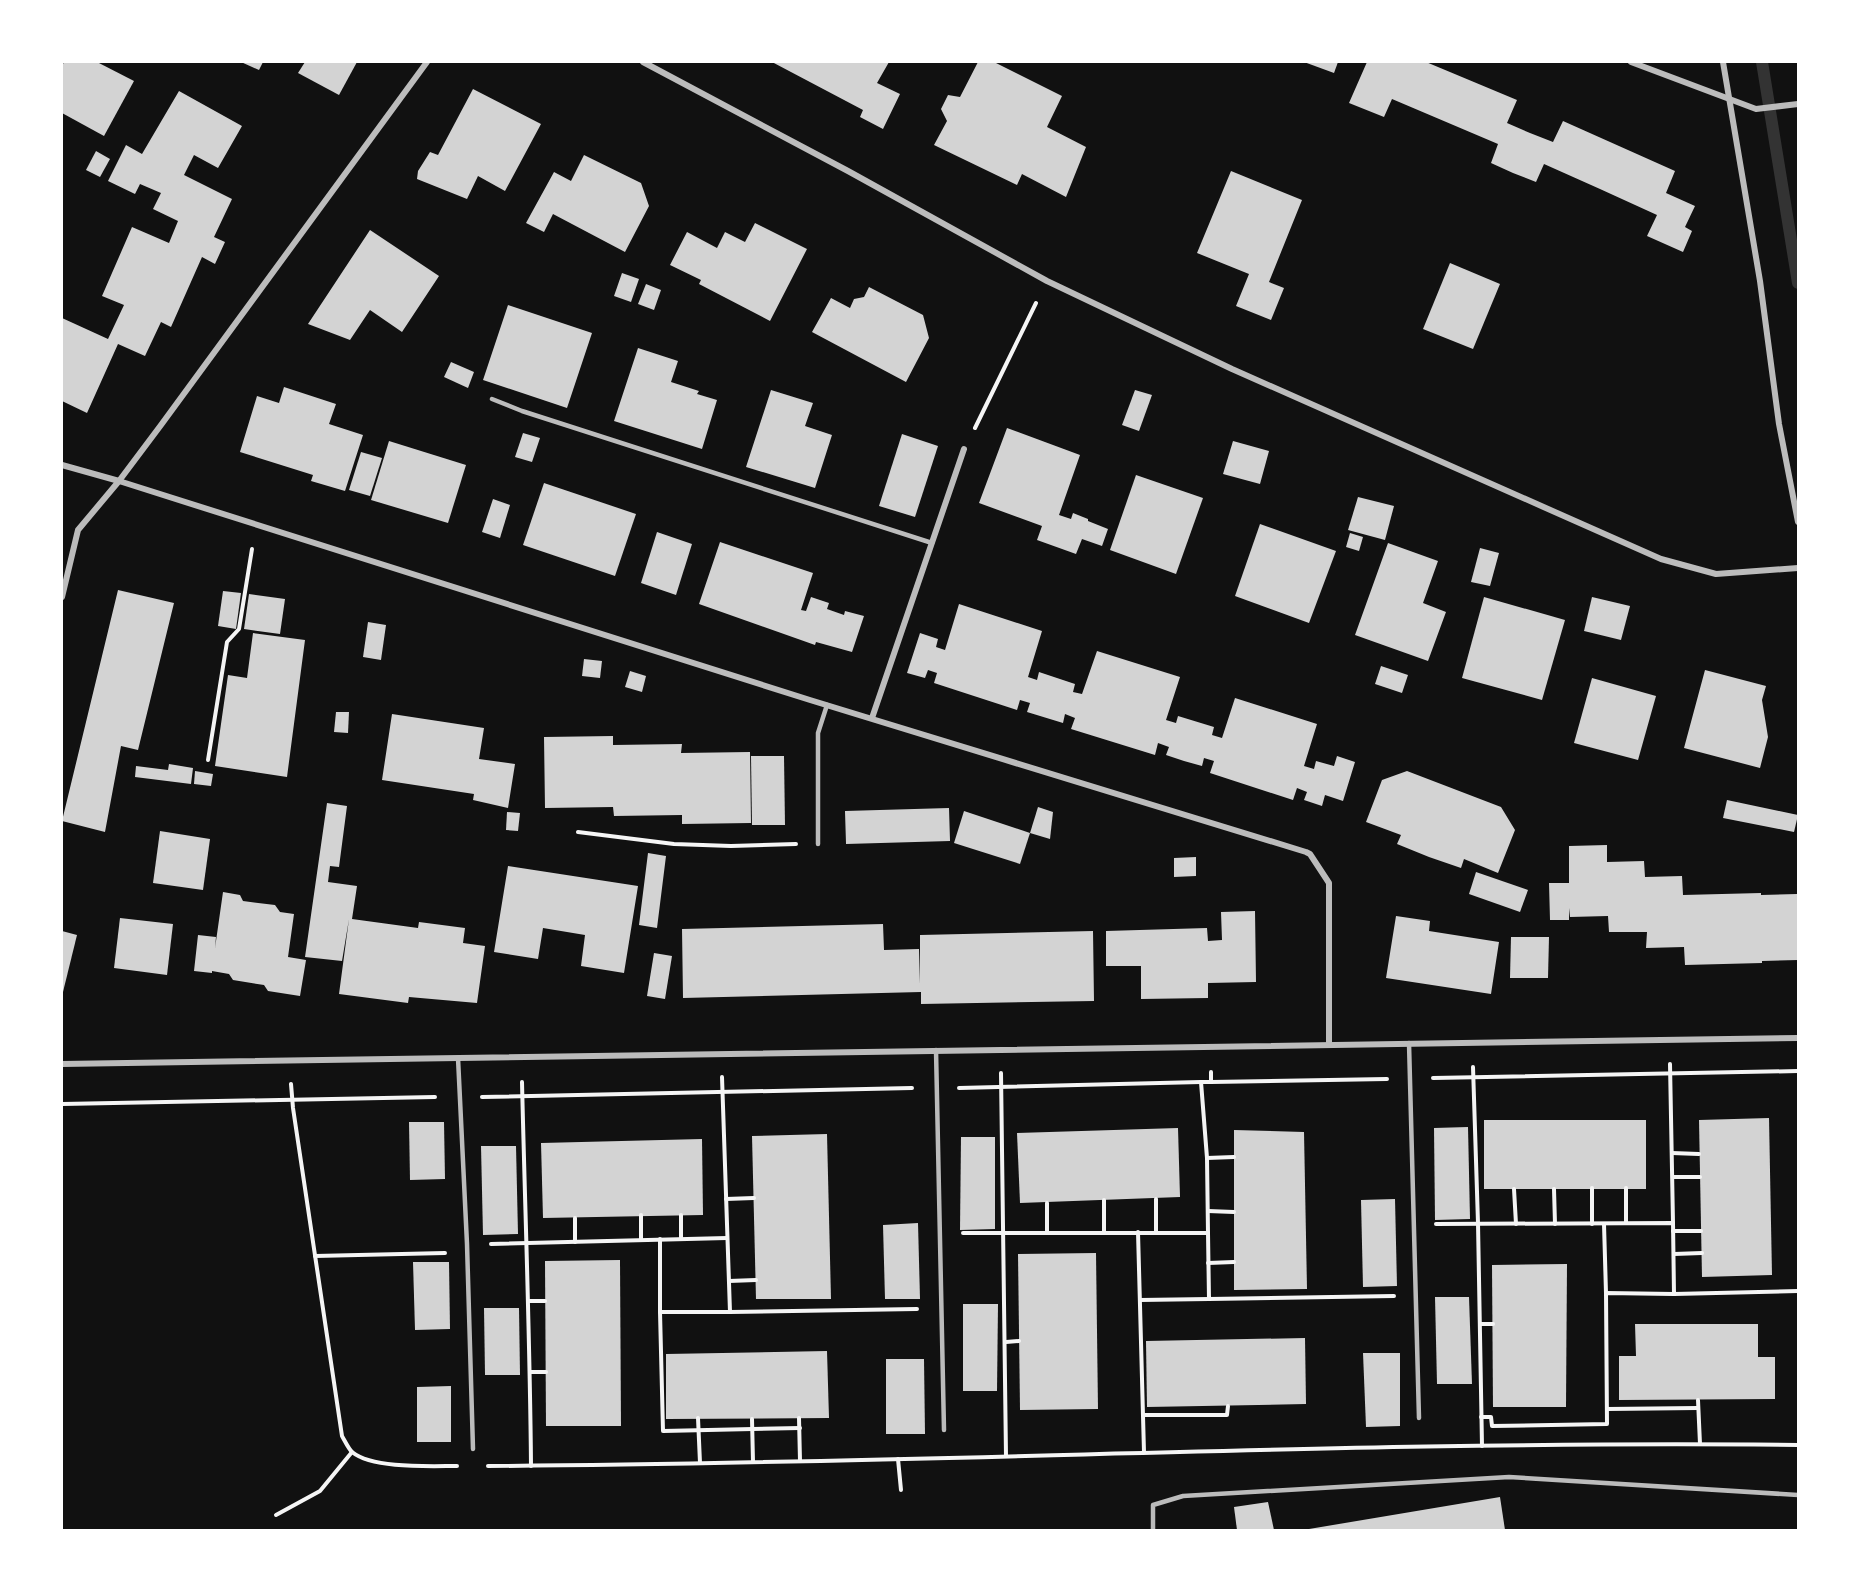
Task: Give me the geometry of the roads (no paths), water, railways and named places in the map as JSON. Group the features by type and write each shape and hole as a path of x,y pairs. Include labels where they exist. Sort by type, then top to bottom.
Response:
{"street":[{"path":"62,597 78,530 119,481 427,62"},
{"path":"643,62 789,139 1047,281 1232,369 1661,559 1716,574 1798,568"},
{"path":"1631,62 1756,109 1798,104"},
{"path":"1723,62 1760,281 1779,424 1798,522"},
{"path":"872,718 964,449"},
{"path":"62,465 1310,854 1329,883 1329,1045"},
{"path":"62,1064 1798,1038"}],"lane":[{"path":"492,399 522,411 932,543"},
{"path":"818,844 818,733 827,705"},
{"path":"1409,1043 1419,1418"},
{"path":"936,1050 944,1430"},
{"path":"458,1058 473,1449"},
{"path":"1153,1530 1153,1505 1183,1496 1509,1477 1798,1496"}],"waterway":[{"path":"1762,62 1798,283"}]}
